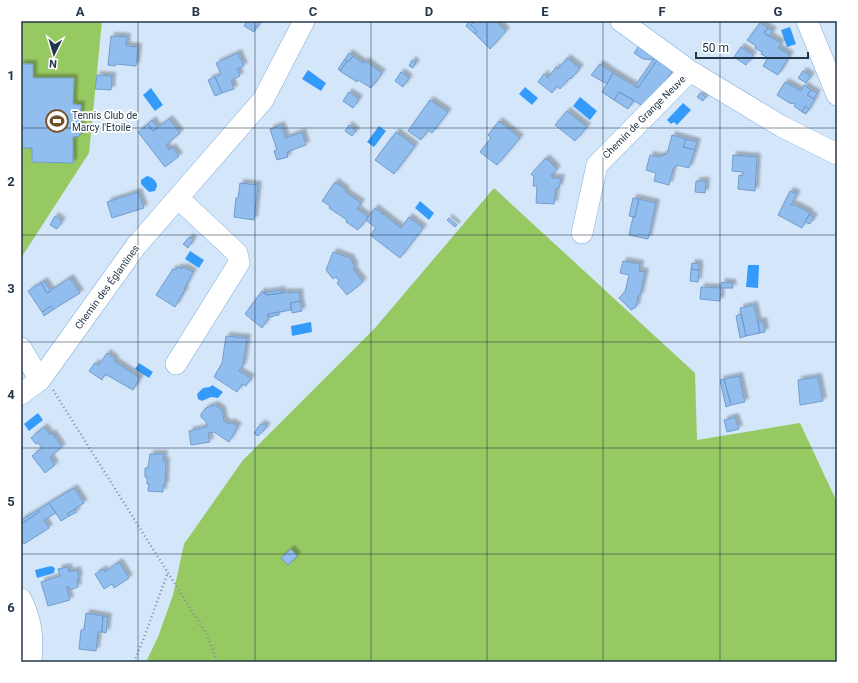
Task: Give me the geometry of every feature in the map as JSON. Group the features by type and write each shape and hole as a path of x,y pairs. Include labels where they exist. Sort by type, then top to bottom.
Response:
{"street":[{"name":"Chemin des Églantines","path":"21,394 42,377 136,246 263,100 304,21"},
{"name":"Chemin de Grange Neuve","path":"621,21 690,72 781,126 837,154"},
{"path":"807,21 837,95"},
{"name":"Chemin de Grange Neuve","path":"582,233 597,165 690,72"},
{"path":"176,364 239,263 237,253 178,198"},
{"path":"21,348 42,377"},
{"path":"21,599 28,614 32,641 31,662"}],"path":[{"path":"42,377 207,635 217,662"},
{"path":"134,662 144,640 168,572"}],"green space":[{"name":"Tennis Club de Marcy l'Etoile","path":"21,21 102,21 89,153 21,258"},
{"path":"494,188 695,373 697,440 800,423 837,502 837,662 146,662 158,637 173,595 184,544 243,460 375,328"}],"water":[{"path":"790,27 796,44 787,47 781,30"},
{"path":"308,70 326,83 321,91 302,79"},
{"path":"525,87 538,98 532,105 519,94"},
{"path":"151,88 163,105 155,111 143,95"},
{"path":"580,97 597,111 590,120 573,106"},
{"path":"683,103 691,110 677,125 674,122 671,124 667,120"},
{"path":"379,126 386,131 374,147 367,142"},
{"path":"147,176 156,182 157,186 155,191 149,192 141,184 141,180"},
{"path":"420,201 434,213 429,220 415,208"},
{"path":"190,251 204,260 199,268 185,259"},
{"path":"748,265 759,265 758,288 746,287"},
{"path":"311,322 312,332 292,336 291,326"},
{"path":"139,363 153,372 149,378 135,369"},
{"path":"212,385 223,392 218,398 211,397 202,401 198,399 197,394 203,388 210,387"},
{"path":"38,413 43,420 29,431 24,424"},
{"path":"51,566 55,568 54,573 37,578 35,570"}],"building":[{"path":"247,21 260,21 254,32 244,26"},
{"path":"469,21 475,21 471,25 477,31 475,34 466,26"},
{"path":"475,21 496,21 506,31 490,49 475,34 477,31 471,25"},
{"path":"760,23 768,28 764,33 781,43 778,48 790,55 778,75 763,66 768,58 761,54 762,52 755,48 756,46 747,40"},
{"path":"768,28 773,31 769,36 764,33"},
{"path":"111,36 127,37 126,46 138,47 136,66 116,64 115,66 108,65"},
{"path":"639,46 655,57 653,60 643,59 634,53"},
{"path":"741,47 753,55 746,65 734,57"},
{"path":"238,53 244,66 237,69 240,76 231,80 234,89 222,93 215,77 221,74 216,63"},
{"path":"349,53 353,56 348,62 345,59"},
{"path":"353,56 363,63 365,61 382,73 371,88 358,80 357,82 340,71 347,61 348,62"},
{"path":"655,57 658,59 638,88 635,86"},
{"path":"567,58 580,68 560,89 557,86 552,93 538,82 544,74 548,78 556,67 558,69"},
{"path":"345,59 347,61 340,71 338,69"},
{"path":"658,59 673,70 646,108 619,92 614,100 602,92 613,73 638,88"},
{"path":"412,60 416,63 413,68 409,66"},
{"path":"21,64 33,64 33,78 74,78 73,104 81,105 80,136 73,137 73,163 32,162 32,148 21,148"},
{"path":"600,64 613,73 607,84 591,75"},
{"path":"803,71 811,76 806,83 798,78"},
{"path":"401,72 409,78 403,87 395,81"},
{"path":"97,75 112,76 111,90 95,89"},
{"path":"215,77 222,93 215,96 208,80"},
{"path":"785,82 801,91 804,85 811,90 807,95 815,99 809,109 805,106 802,112 794,106 795,104 791,104 777,95"},
{"path":"811,90 817,93 814,99 807,95"},
{"path":"349,92 359,99 353,108 343,101"},
{"path":"619,92 634,100 628,109 614,100"},
{"path":"700,93 706,97 703,101 697,97"},
{"path":"430,100 448,112 432,133 428,130 421,140 408,131"},
{"path":"805,106 809,109 806,114 802,112"},
{"path":"567,111 587,127 575,141 555,125"},
{"path":"169,119 180,133 166,145 169,150 172,147 179,156 165,167 138,132 148,124 153,131"},
{"path":"152,120 158,128 153,131 148,124"},
{"path":"499,121 520,138 497,165 480,152 491,138 488,135"},
{"path":"281,125 286,138 302,132 306,145 287,152 288,157 277,160 274,151 277,150 270,129"},
{"path":"349,125 356,131 352,136 345,131"},
{"path":"396,132 415,146 394,174 375,160"},
{"path":"672,135 686,139 683,147 695,150 689,168 677,165 673,169 669,185 654,181 656,173 646,170 650,155 658,157 667,154"},
{"path":"686,139 697,142 695,150 683,147"},
{"path":"733,155 757,157 755,191 738,189 739,175 743,176 743,172 732,171"},
{"path":"546,158 557,169 551,176 553,178 561,178 559,188 556,188 554,204 536,203 537,186 533,186 534,177 531,174"},
{"path":"696,181 706,181 705,193 695,192"},
{"path":"335,182 346,190 345,192 361,203 357,209 368,217 358,230 346,222 347,220 329,208 330,206 322,201"},
{"path":"240,183 258,185 254,220 234,217 236,198 238,198"},
{"path":"790,191 797,194 791,205 795,205 810,213 802,228 778,215"},
{"path":"138,192 144,208 112,218 107,202"},
{"path":"633,198 639,199 635,217 629,216"},
{"path":"639,199 656,203 648,239 629,235"},
{"path":"375,208 401,228 409,217 423,228 400,258 370,235 376,228 366,220"},
{"path":"809,215 814,217 810,224 805,222"},
{"path":"55,216 62,221 57,229 50,225"},
{"path":"449,218 457,225 455,227 447,220"},
{"path":"190,237 193,240 188,248 183,244"},
{"path":"333,252 350,258 355,267 353,269 363,282 347,295 337,283 339,281 336,277 333,279 326,270"},
{"path":"623,261 640,264 639,271 645,272 636,307 631,310 619,298 625,292 629,275 620,273"},
{"path":"692,263 699,264 699,270 691,269"},
{"path":"178,267 181,269 183,267 193,272 175,307 156,295 173,269 176,270"},
{"path":"691,269 699,270 698,282 690,281"},
{"path":"70,278 80,293 54,309 51,306 42,312 28,291 41,283 47,293"},
{"path":"44,281 51,291 47,293 41,283"},
{"path":"722,282 732,283 733,288 721,288"},
{"path":"701,287 721,288 720,301 700,299"},
{"path":"281,290 282,293 267,295 263,293"},
{"path":"262,291 267,295 299,292 300,301 290,303 291,310 268,314 267,316 269,318 262,328 245,314"},
{"path":"300,301 302,311 292,313 291,303"},
{"path":"754,305 760,333 746,336 740,308"},
{"path":"51,306 54,309 44,316 42,312"},
{"path":"279,312 279,315 267,316 268,314"},
{"path":"741,314 746,336 740,338 736,316"},
{"path":"763,321 765,332 760,333 758,322"},
{"path":"226,336 247,338 243,365 239,371 251,378 246,386 242,384 237,392 214,377 222,363"},
{"path":"107,353 115,359 114,361 140,378 133,390 105,374 102,380 89,371 95,363 99,365"},
{"path":"739,376 745,402 731,405 724,379"},
{"path":"818,377 823,401 800,405 798,380"},
{"path":"724,379 731,405 726,407 720,380"},
{"path":"215,405 222,410 224,421 238,426 229,442 214,432 208,433 210,442 191,445 189,431 207,427 206,422 201,417 201,414 206,408"},
{"path":"735,417 739,429 727,432 724,420"},
{"path":"261,424 267,427 258,436 254,433"},
{"path":"44,427 50,435 52,433 62,447 50,457 55,465 45,473 32,456 42,448 31,438"},
{"path":"150,454 164,454 163,461 166,461 165,485 163,485 163,492 148,491 149,484 147,484 147,477 145,477 145,468 148,468"},
{"path":"74,488 84,503 67,514 69,516 61,521 49,503"},
{"path":"49,503 56,513 44,520 49,528 24,544 21,539 21,524"},
{"path":"75,509 77,512 69,516 67,514"},
{"path":"38,510 39,512 23,523 21,520"},
{"path":"291,549 297,556 288,565 281,558"},
{"path":"119,562 129,578 114,588 112,584 104,589 95,574 103,569 105,572"},
{"path":"68,567 69,572 77,570 79,579 77,579 78,587 70,590 69,587 66,587 70,600 48,606 41,582 60,576 58,569"},
{"path":"86,613 103,616 102,632 98,632 96,651 79,649 81,630 84,630"},
{"path":"103,616 108,617 106,633 102,632"}],"place":[{"name":"Tennis Club de Marcy l'Etoile","path":"57,121"}]}
